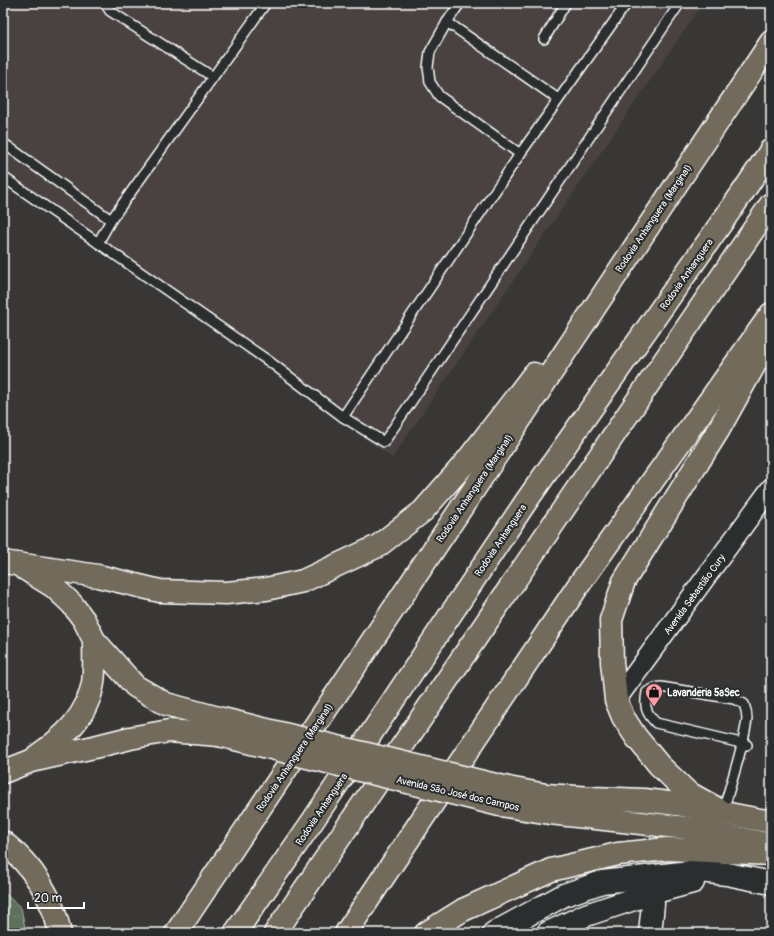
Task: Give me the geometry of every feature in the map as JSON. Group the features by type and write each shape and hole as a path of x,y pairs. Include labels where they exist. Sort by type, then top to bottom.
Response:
{"main road":[{"name":"Rodovia Anhanguera (Marginal)","path":"176,933 771,42"},
{"name":"Rodovia Anhanguera","path":"235,933 312,822 524,503 771,150"},
{"path":"275,933 771,204"},
{"path":"10,563 98,576 160,591 226,593 266,589 303,581 378,546 423,511 466,462 639,239"},
{"path":"346,933 578,586 771,314"},
{"path":"723,812 687,792 659,765 636,737 623,717 616,700 612,662 611,620 624,581 719,430 771,335"},
{"path":"10,563 54,587 72,604 84,620 94,640 135,686 166,704 221,727"},
{"path":"31,761 56,743 75,724 86,706 93,683 94,640"},
{"path":"3,772 31,761 130,738 169,731 221,727"},
{"name":"Avenida São José dos Campos","path":"221,727 504,797 550,813 695,829 771,845"},
{"name":"Avenida São José dos Campos","path":"504,797 546,795 644,800 723,812 771,822"},
{"path":"3,842 18,854 43,886 57,917 60,933"},
{"path":"426,933 463,910 551,870 618,854 667,849 771,854"}],"street":[{"name":"Avenida Sebastião Cury","path":"616,700 771,488"},
{"path":"494,933 564,895 602,882 650,884 726,874 771,883"},
{"path":"548,933 650,884"},
{"path":"650,884 653,904 650,933"}],"lane":[{"path":"105,3 110,11 213,77"},
{"path":"98,243 111,220 266,3"},
{"path":"460,3 430,52 428,67 430,82 439,96 520,154"},
{"path":"544,39 566,3"},
{"path":"343,417 520,154 627,3"},
{"path":"3,177 270,362 343,417 384,442 680,3"},
{"path":"447,22 558,100"},
{"path":"3,144 111,220"},
{"path":"723,812 744,744 747,718 744,704 734,699 661,687 647,692 645,702 648,714 656,723 744,744"}],"shaded area":[{"path":"3,3 703,3 392,458 3,181"}],"green space":[{"path":"3,892 21,908 26,933 3,933"}],"place":[{"name":"Lavanderia 5aSec","path":"654,707"}]}
